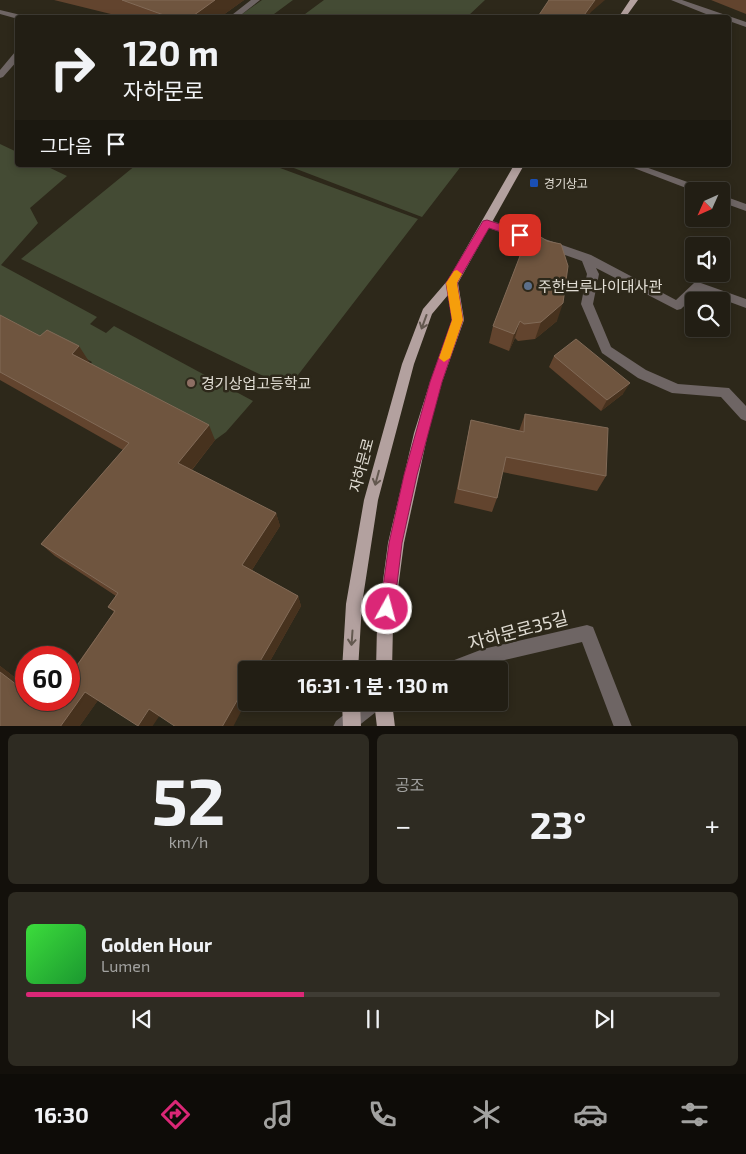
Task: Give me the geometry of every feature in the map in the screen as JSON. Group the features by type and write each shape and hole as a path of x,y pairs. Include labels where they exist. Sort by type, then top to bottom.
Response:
{"main road":[{"path":"623,15 634,0"},
{"name":"자하문로","path":"351,661 354,604 371,500 408,364 428,312 452,283 518,167"},
{"path":"384,661 385,626 396,543 421,432 458,320 452,283"},
{"path":"384,711 386,726"}],"street":[{"path":"235,15 256,0"},
{"path":"675,0 717,15"},
{"path":"0,12 15,16"},
{"path":"731,20 746,25"},
{"path":"0,74 15,57"},
{"path":"638,167 685,184"},
{"path":"730,202 746,208"},
{"path":"487,223 587,258 677,306 698,286 746,304"},
{"path":"587,258 593,274 586,304 606,350 642,374 677,389 724,392 746,415"},
{"name":"자하문로35길","path":"473,661 587,633 623,726"},
{"path":"349,718 360,711"}],"green space":[{"path":"262,0 293,0 273,15 241,15"},
{"path":"324,0 485,0 469,15 304,15"},
{"path":"0,144 15,151 15,167 48,167 67,176 30,208 38,223 1,265 97,317 90,324 106,333 114,326 253,401 226,432 215,440 86,370 92,362 59,344 0,323"},
{"path":"134,167 277,167 418,219 288,388 21,259"},
{"path":"291,167 460,167 422,217"}],"building":[{"path":"122,0 215,0 194,15 164,15"},
{"path":"549,0 595,0 584,15 539,15"},
{"path":"530,230 547,241 561,244 568,266 563,303 541,322 524,324 520,321 514,334 493,326"},
{"path":"0,315 40,336 47,330 79,346 72,354 209,425 178,463 276,513 242,565 298,596 260,661 238,661 238,699 223,726 174,726 149,709 138,726 85,692 80,699 80,661 115,611 108,607 118,593 41,544 129,443 0,372"},
{"path":"576,339 630,383 607,400 554,356"},
{"path":"525,414 608,428 606,476 506,457 497,498 458,489 471,420 524,432"},
{"path":"0,672 15,684 15,711 71,711 61,726 0,726"}],"slow traffic":[{"path":"444,358 458,320 452,283 457,274"}],"place":[{"name":"경기상고","path":"534,183"},
{"name":"주한브루나이대사관","path":"528,286"},
{"name":"경기상업고등학교","path":"191,383"}],"route":[{"path":"387,609 396,543 421,432 458,320 452,283 487,223 520,235"}]}
